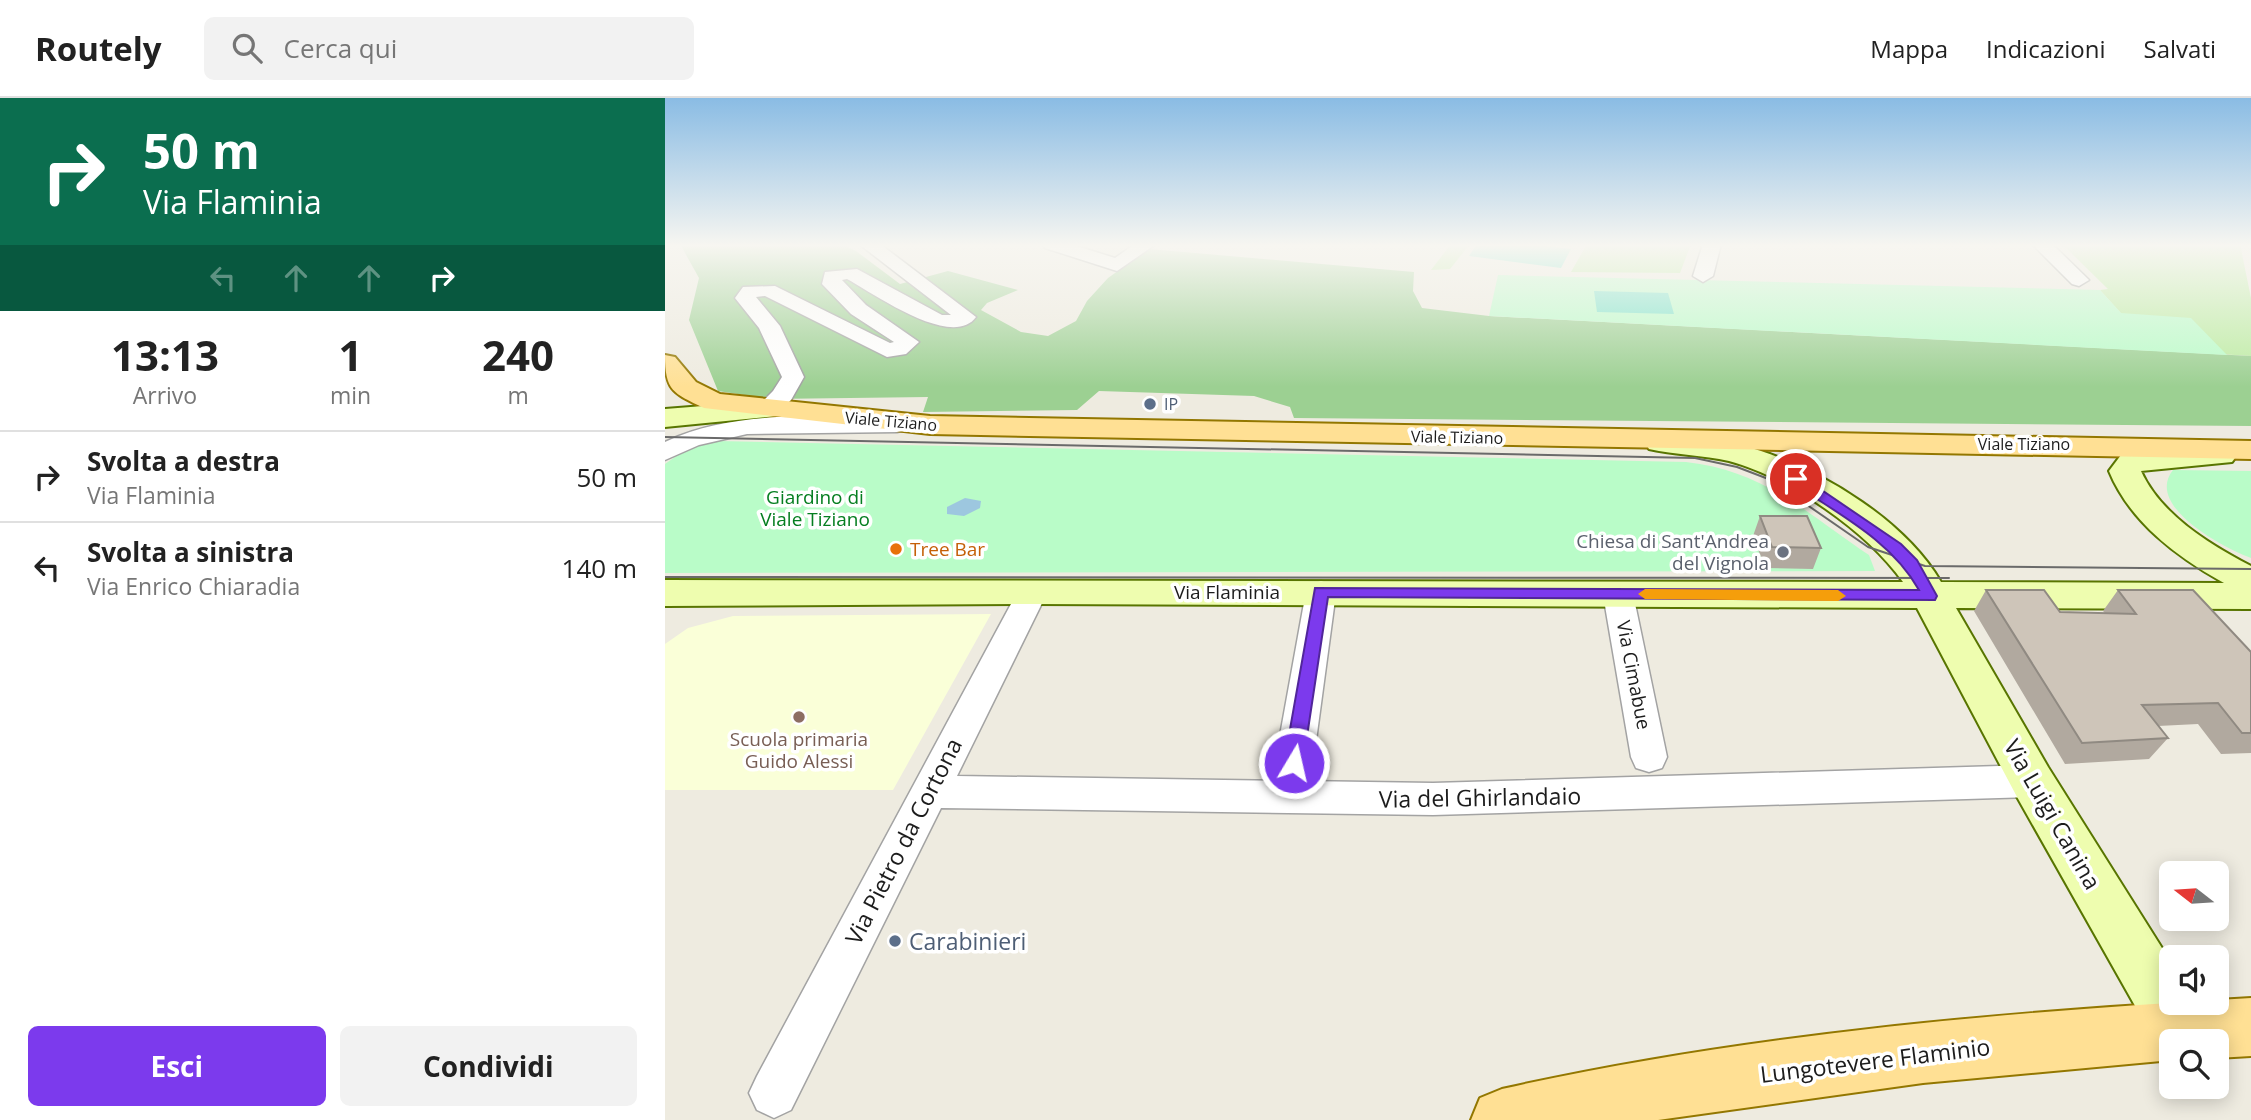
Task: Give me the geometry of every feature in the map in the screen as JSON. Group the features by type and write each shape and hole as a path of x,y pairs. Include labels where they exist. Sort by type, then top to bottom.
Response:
{"main road":[{"path":"665,363 686,388 698,396 766,410"},
{"name":"Viale Tiziano","path":"766,410 929,425 1653,441 2152,446 2251,452"},
{"name":"Lungotevere Flaminio","path":"2204,1029 2251,1027"},
{"name":"Lungotevere Flaminio","path":"1502,1120 1670,1088 1864,1059 1940,1049 2159,1032"}],"street":[{"path":"750,292 745,298 769,326 793,377 783,395 766,410"},
{"path":"771,292 887,350 898,349 908,342 875,324 839,292"},
{"path":"885,292 937,320 951,322 966,317 932,292"},
{"name":"Viale Tiziano","path":"665,418 766,410"},
{"path":"665,452 701,435 735,427 929,425"},
{"name":"Via Luigi Canina","path":"1653,441 1735,453 1764,463 1796,479 1896,547 1911,563 2032,782 2179,1029"},
{"path":"2251,452 2149,458 2132,462 2125,471 2139,495 2179,536 2208,559 2251,581"},
{"name":"Via Flaminia","path":"665,593 1033,591 2251,596"},
{"name":"Via Pietro da Cortona","path":"775,1093 1033,591"},
{"path":"1294,763 1321,592"},
{"name":"Via Cimabue","path":"1618,594 1649,757"},
{"name":"Via del Ghirlandaio","path":"928,792 1433,799 2032,782"}],"shaded area":[{"name":"Scuola primaria Guido Alessi","path":"991,614 893,790 665,790 665,644 688,628 733,616"}],"green space":[{"path":"696,292 1014,292 987,303 981,310 1021,332 1048,336 1076,321 1095,292 1413,292 1422,308 1489,316 2251,356 2251,426 1294,418 1290,407 1254,396 1099,391 1077,410 923,412 928,397 771,399 718,391 689,320"},
{"path":"1494,292 2102,292 2121,313 2191,318 2227,355 1489,316"},
{"path":"1594,292 1620,292 1668,293 1674,314 1597,312"},
{"path":"2102,292 2250,292 2251,356 2154,350"},
{"name":"Giardino di Viale Tiziano","path":"718,441 1686,462 1739,474 1783,496 1869,555 1875,571 665,573 665,464 688,448"},
{"path":"2173,470 2251,471 2251,558 2207,535 2178,511 2169,498 2167,484"}],"water":[{"path":"965,498 981,501 980,508 964,516 947,514 947,507"}],"building":[{"path":"1760,516 1807,516 1821,548 1772,547"},
{"path":"1986,590 2044,590 2060,612 2136,614 2118,590 2193,590 2251,652 2251,733 2242,733 2218,703 2142,705 2168,738 2082,743"}],"tram line":[{"path":"665,437 1695,458 1737,467 1771,480 1868,547 1925,566 2251,569"},
{"path":"665,577 1949,578"}],"slow traffic":[{"path":"1645,594 1838,596"}],"place":[{"name":"IP","path":"1150,404"},
{"name":"Tree Bar","path":"896,549"},
{"name":"Chiesa di Sant'Andrea del Vignola","path":"1783,552"},
{"name":"Scuola primaria Guido Alessi","path":"799,717"},
{"name":"Carabinieri","path":"895,941"}],"route":[{"path":"1294,763 1321,592 1930,596 1911,563 1896,547 1796,479"}]}
